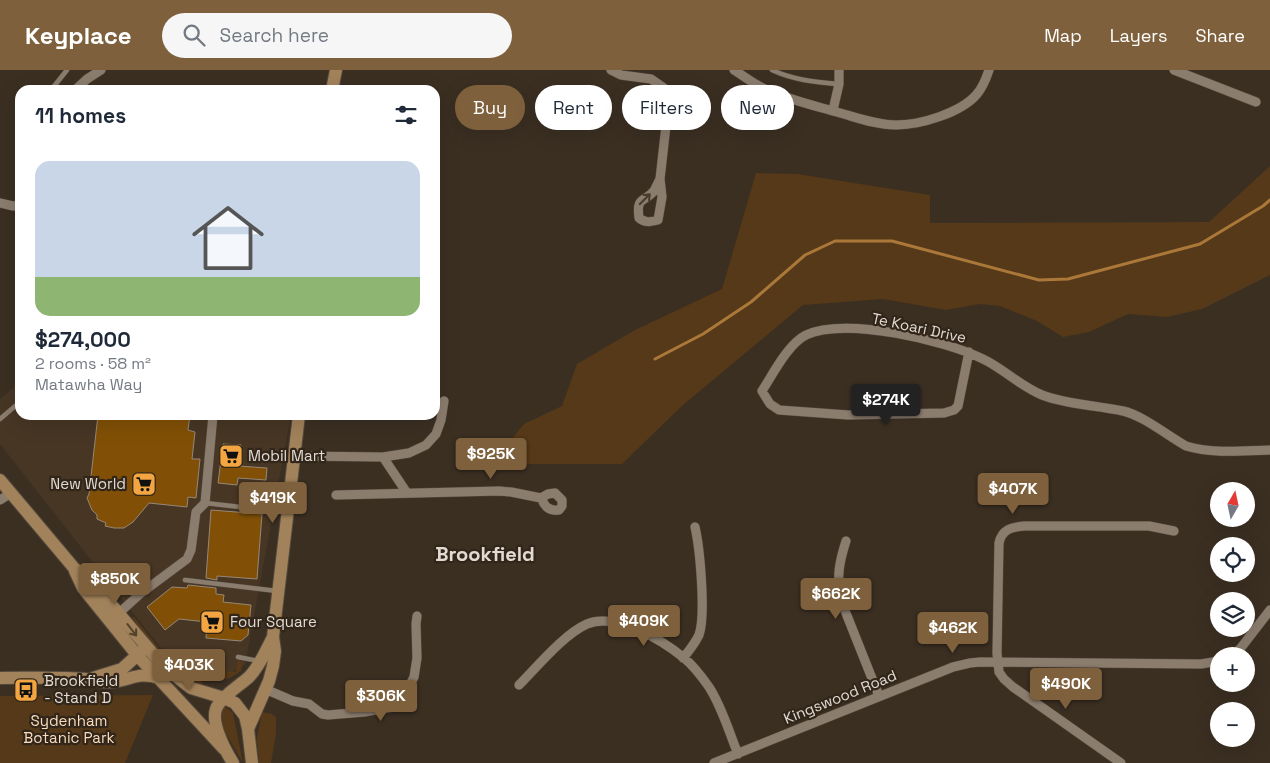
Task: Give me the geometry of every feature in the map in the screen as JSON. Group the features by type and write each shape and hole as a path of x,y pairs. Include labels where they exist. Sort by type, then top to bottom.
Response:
{"street":[{"path":"80,85 101,70"},
{"path":"333,85 336,70"},
{"path":"611,70 621,75 651,79 664,88 667,96 668,108 660,179 662,197 658,220 649,223 642,221 639,218 638,206 641,200 653,192 660,179"},
{"path":"734,70 764,89 779,95 869,121 904,125 928,120 947,113 971,100 984,84 989,70"},
{"path":"833,110 839,84 839,70"},
{"path":"1174,70 1256,102"},
{"path":"0,203 15,206"},
{"name":"Te Koari Drive","path":"969,352 958,406 954,410 944,413 848,415 779,410 770,404 762,391 796,342 807,335 820,331 846,328 879,331 969,352 1039,394 1063,402 1130,413 1186,446 1216,452 1270,450"},
{"path":"440,418 444,401"},
{"path":"119,614 140,594 186,559 191,550 196,512 204,503 213,420"},
{"path":"248,729 273,666 275,651 273,637 299,420"},
{"path":"295,456 383,457 409,453 432,440 440,420"},
{"path":"383,457 407,493"},
{"path":"0,480 5,496 21,503 74,568 92,582 119,614 143,660 169,672 191,688 224,698 235,703 240,708 245,716 248,729 252,763"},
{"path":"336,495 511,492 540,498"},
{"path":"1121,763 1013,687 1004,679 1000,672 998,663 998,554 1000,539 1009,528 1024,526 1149,526 1174,530"},
{"path":"684,658 696,641 701,625 700,558 695,527"},
{"path":"846,541 838,566 840,598 879,696"},
{"path":"74,568 83,588 158,678 224,749"},
{"path":"1242,647 1270,610"},
{"path":"265,689 294,701 309,704 322,714 328,715 393,707 402,700 414,678 417,658 417,616"},
{"path":"1262,621 1270,626"},
{"path":"519,685 566,639 586,624 618,622 662,643 684,658 698,673 712,692 738,754"},
{"path":"232,763 224,749 214,719 216,708 224,698 250,676 260,662 273,637"},
{"path":"89,679 122,669 143,660"},
{"path":"0,678 89,679 107,683 123,680 143,660"},
{"name":"Kingswood Road","path":"714,763 963,664 1210,662"}],"lane":[{"path":"54,85 67,70"},
{"path":"772,70 812,82 839,84"},
{"path":"0,419 15,406"},
{"path":"204,503 289,512"},
{"path":"185,580 279,591"},
{"path":"134,586 140,594"},
{"path":"238,657 260,662"}],"shaded area":[{"path":"15,386 15,420 290,420 245,665 231,673 187,666 162,649 0,444 0,399"}],"green space":[{"path":"1270,166 1270,275 1202,309 1167,317 1128,314 1089,332 1063,337 1037,321 1000,306 980,304 946,310 883,299 803,305 683,405 622,464 491,464 524,424 562,406 577,364 635,330 722,289 756,173 797,174 930,195 930,223 1209,222"},
{"path":"132,617 134,617 165,656 177,658 176,667 186,667 188,675 201,680 203,685 182,674 172,666 145,636"},
{"path":"237,661 243,662 241,671 230,678 211,681 191,670 191,668 236,672"},
{"name":"Sydenham Botanic Park","path":"153,695 125,763 0,763 0,696"},
{"path":"225,707 233,713 243,763 225,732 219,717 222,708"},
{"path":"262,712 276,717 276,733 271,763 259,763 257,738"}],"building":[{"name":"New World","path":"97,420 189,420 188,430 195,432 192,459 200,459 196,498 188,497 187,507 149,503 133,522 124,528 114,528 105,526 106,523 97,519 97,515 92,510 87,498"},
{"name":"Mobil Mart","path":"223,444 241,445 239,466 267,468 266,480 238,478 237,485 218,483"},
{"path":"211,510 262,514 257,579 217,576 217,580 206,578"},
{"path":"188,585 216,588 216,594 224,595 223,602 251,605 248,635 241,641 206,638 207,622 179,619 165,630 147,607 172,587 187,588"}],"waterway":[{"path":"655,359 703,334 751,302 805,255 835,241 892,241 1039,280 1068,279 1200,244 1270,200"}],"place":[{"name":"Mobil Mart","path":"231,456"},
{"name":"New World","path":"144,484"},
{"name":"Four Square","path":"212,622"},
{"name":"Brookfield - Stand D","path":"26,690"}],"district":[{"name":"Brookfield","path":"485,554"}]}
